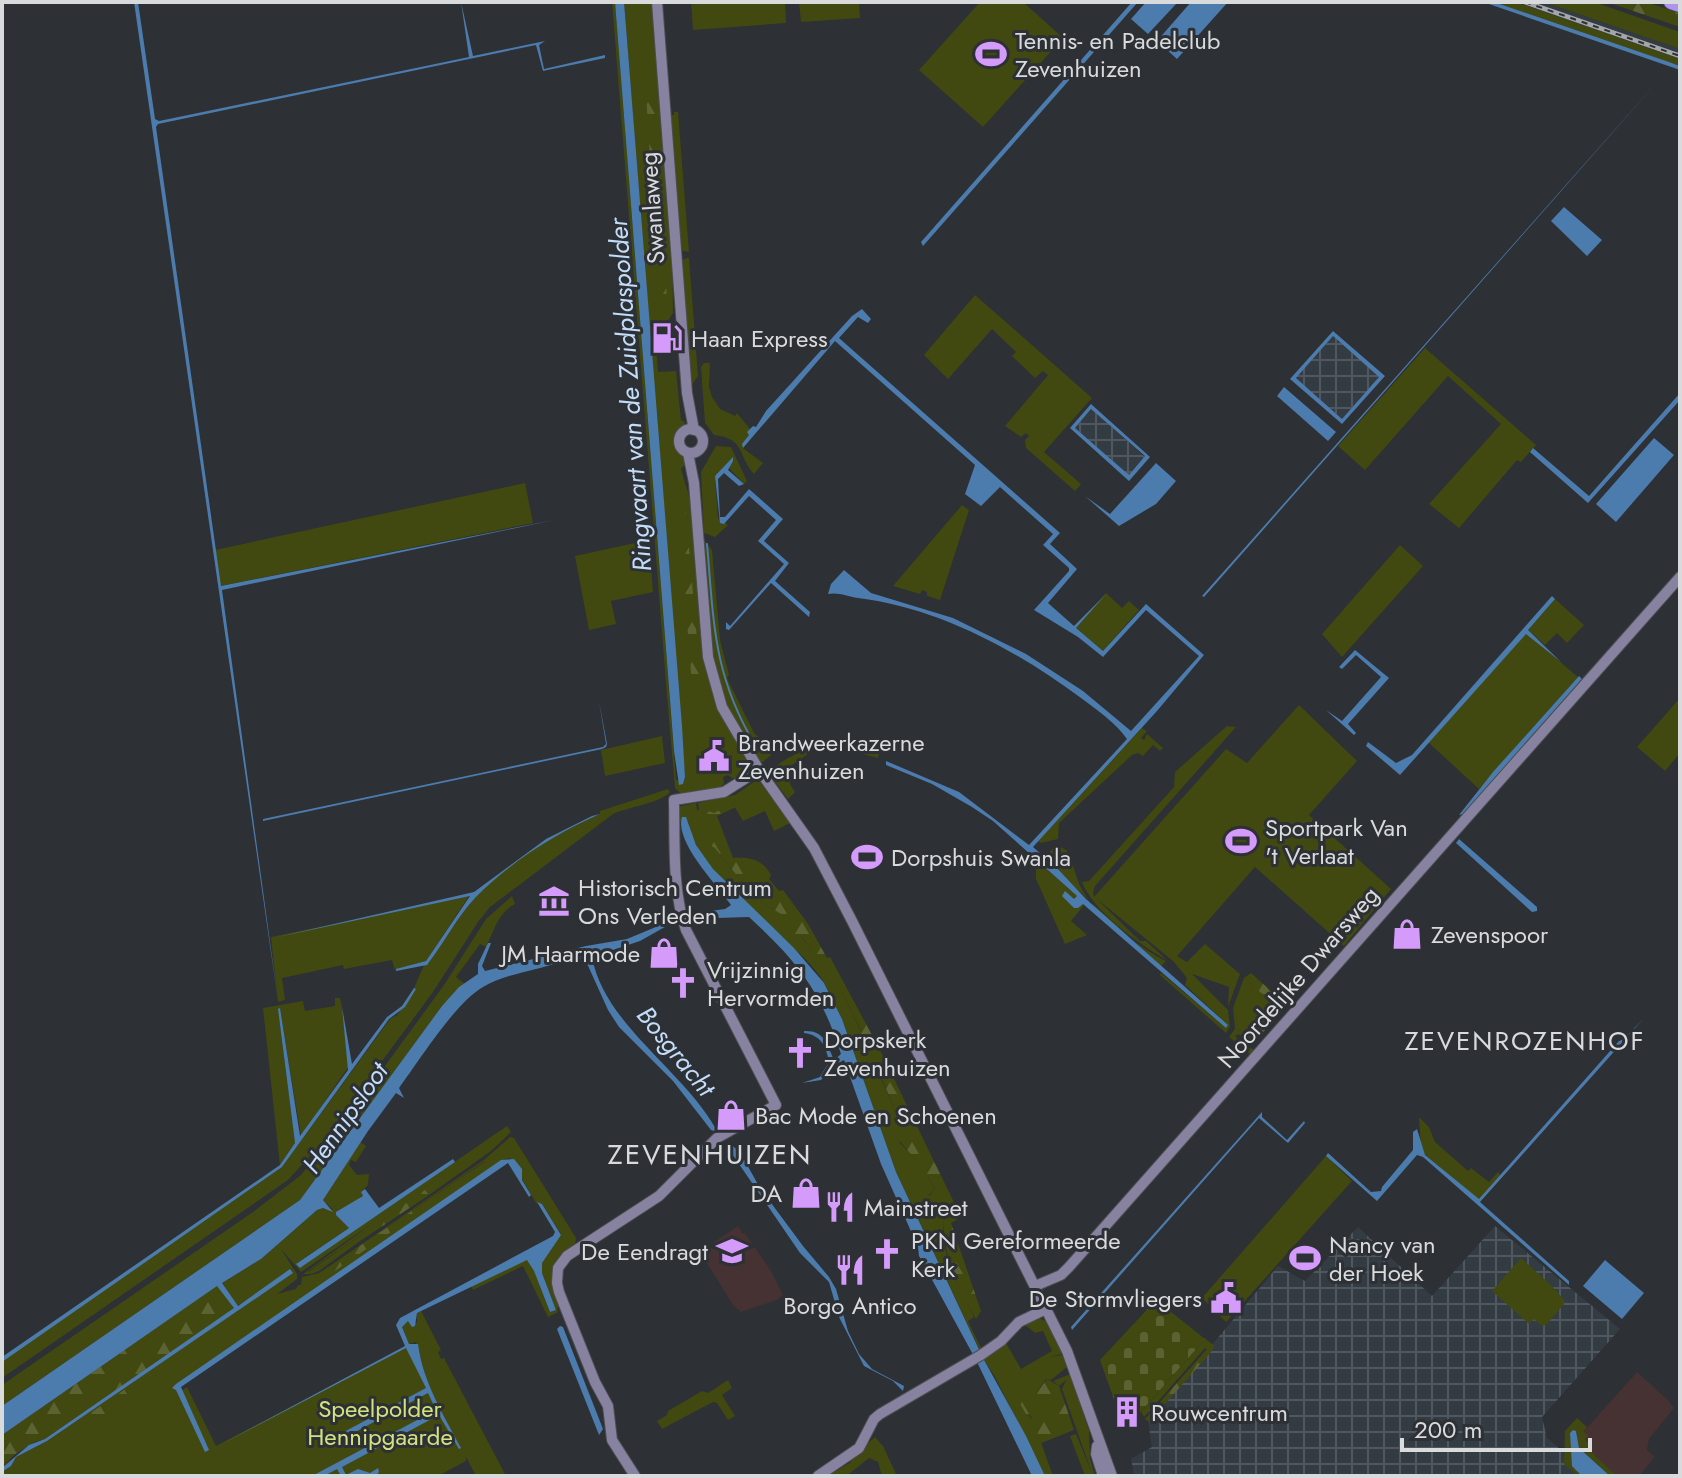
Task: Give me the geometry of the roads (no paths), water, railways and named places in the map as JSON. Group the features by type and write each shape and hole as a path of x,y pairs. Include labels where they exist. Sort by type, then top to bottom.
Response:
{"highway":[{"path":"1671,2 1680,5"}],"street":[{"name":"Swanlaweg","path":"657,2 691,430"},
{"path":"691,430 701,434 704,441 702,448 692,453 682,448 679,442 682,434 691,430"},
{"path":"692,453 710,670 730,724 814,848 1046,1309 1071,1363 1112,1476"},
{"name":"Noordelijke Dwarsweg","path":"1035,1286 1061,1275 1069,1267 1680,577"},
{"path":"635,1476 612,1440 608,1406 595,1382 557,1283 557,1273 563,1260 659,1196 717,1138 776,1105 695,952 682,918 674,800 724,792 759,770"},
{"path":"818,1476 859,1448 874,1419 880,1414 978,1357 1001,1341 1024,1318 1046,1309"},
{"path":"1098,1440 1096,1454 1103,1476"}],"water":[{"path":"134,2 138,2 155,119 159,121 469,57 461,2 473,56 545,41 539,45 544,69 605,55 605,58 543,71 536,45 158,124 156,127 221,586 554,520 222,590 278,1001"},
{"path":"615,2 624,2 682,726 685,777 683,784 679,785 674,751"},
{"path":"1132,2 1138,2 923,246 921,242"},
{"path":"1146,2 1178,2 1148,34 1131,19"},
{"path":"1191,2 1228,2 1177,59 1157,41"},
{"path":"1483,2 1494,2 1669,62 1680,66 1680,70"},
{"path":"1665,73 1204,597 1202,596"},
{"path":"1564,207 1602,240 1587,256 1551,221"},
{"path":"862,309 871,319 868,323 858,317 839,338 1060,533 1050,544 1077,569 1048,603 1074,626 1106,594 1076,628 1103,651 1146,604 1204,655 1033,847 1086,899 1228,1025 1226,1028 1083,904 1074,908 1062,896 1065,891 1074,899 1077,896 993,821 932,784 886,765 886,761 959,792 1029,845 1127,739 1106,717 1056,680 976,634 918,611 843,594 828,594 831,584 844,570 871,593 953,618 1026,654 1083,691 1131,731 1199,656 1146,610 1103,657 1078,637 1034,610 1069,571 1043,545 1053,534 1000,487 981,506 965,494 975,465 835,341 743,448 742,444 749,435 747,432 756,427 766,411 852,316"},
{"path":"1333,331 1385,376 1342,424 1290,379","holes":["1333,336 1379,377 1342,419 1296,378"]},
{"path":"1284,387 1336,432 1328,441 1277,396"},
{"path":"1680,393 1680,400 1588,503 1530,452 1533,448 1589,496"},
{"path":"1091,404 1150,457 1129,481 1070,428","holes":["1091,409 1145,456 1129,475 1075,428"]},
{"path":"1654,438 1674,455 1616,522 1596,504"},
{"path":"733,457 728,470 744,484 739,486 724,473 718,479 720,517 725,517 749,489 783,519 764,541 789,563 775,581 810,612 809,617 771,583 729,630 726,629 726,622 730,626 784,564 758,541 776,520 749,496 724,524 720,523 715,476"},
{"path":"1156,463 1176,481 1156,504 1119,526 1085,496 1110,514"},
{"path":"1552,596 1555,599 1528,630 1561,662 1526,634 1400,775 1366,746 1368,742 1396,763 1412,755"},
{"path":"1355,650 1389,678 1348,724 1356,733 1354,735 1326,710 1342,721 1381,677 1356,655 1342,669 1339,667"},
{"path":"1579,676 1582,679 1459,815 1493,772"},
{"path":"599,701 607,744 602,749 263,821 603,747 606,744"},
{"path":"600,814 566,830 503,872 462,913 427,965 396,971 426,961 470,896 273,938 474,892 546,839"},
{"path":"682,817 686,817 696,845 713,869 794,948 824,983 842,1019 896,1172 983,1358 1045,1476 1032,1476 976,1360 919,1256 918,1247 881,1164 844,1060 821,1080 802,1083 820,1077 829,1062 822,1042 804,1031 820,1036 834,1060 841,1054 825,1012 806,978 749,917 685,919 640,941 592,957 599,981 612,1004 702,1107 716,1129 714,1131 673,1081 619,1027 585,959 560,962 489,984 472,995 449,1019 399,1088 404,1098 396,1093 368,1131 323,1200 333,1212 323,1208 317,1210 261,1259 222,1283 238,1306 290,1269 293,1273 47,1441 16,1457 11,1466 2,1472 2,1468 29,1445 45,1439 234,1308 217,1286 2,1435 2,1406 300,1200 442,1006 459,987 478,974 478,964 488,943 491,943 482,966 485,971 627,939 687,914 725,909 731,905 684,839"},
{"path":"1459,839 1537,907 1537,911 1532,912 1456,843"},
{"path":"414,988 405,1007 389,1019 282,1167 2,1362 2,1357 280,1165 295,1143 278,1009 300,1136 348,1070 342,1007 352,1064 387,1017 402,1006"},
{"path":"1644,1018 1480,1202 1569,1281 1569,1285 1423,1157 1417,1155 1377,1201 1326,1156 1328,1153 1371,1192 1381,1191 1413,1150 1413,1132 1417,1129 1425,1155 1479,1199 1619,1041"},
{"path":"1262,1112 1262,1117 1287,1140 1305,1123 1288,1143 1259,1118 1072,1330 1071,1327"},
{"path":"731,1144 741,1154 760,1188 829,1277 859,1354 872,1369 904,1386 903,1391 893,1381 864,1366 839,1317 829,1282 800,1253 728,1148"},
{"path":"453,1159 455,1162 300,1268 296,1264 349,1228 336,1212 363,1196 361,1192 365,1189 379,1208"},
{"path":"514,1159 522,1169 522,1180 531,1195 529,1197 508,1163 181,1387 209,1450 205,1452 176,1390 172,1388 176,1384 501,1160"},
{"path":"537,1202 542,1204 561,1235 542,1263 542,1273 556,1310 550,1312 527,1260 417,1313 415,1326 412,1327 408,1321 402,1327 409,1344 418,1344 429,1385 461,1448 439,1415 342,1467 346,1475 358,1469 370,1473 378,1468 376,1476 341,1476 337,1469 324,1476 312,1476 436,1410 428,1393 344,1438 342,1433 426,1388 406,1348 218,1446 405,1346 396,1325 400,1318 553,1236 555,1232"},
{"path":"1605,1260 1644,1293 1622,1319 1583,1286"},
{"path":"560,1326 603,1429 599,1435 557,1329"},
{"path":"1576,1431 1579,1448 1610,1476 1582,1476 1572,1466 1570,1433"}],"waterway":[{"path":"707,544 714,624 723,671 741,719 755,745"}],"railway":[{"path":"1525,2 1680,56"}],"place":[{"name":"Tennis- en Padelclub Zevenhuizen","path":"991,54"},
{"name":"Haan Express","path":"667,338"},
{"name":"Brandweerkazerne Zevenhuizen","path":"714,756"},
{"name":"Sportpark Van 't Verlaat","path":"1241,841"},
{"name":"Dorpshuis Swanla","path":"867,857"},
{"name":"Historisch Centrum Ons Verleden","path":"554,901"},
{"name":"Zevenspoor","path":"1407,934"},
{"name":"JM Haarmode","path":"664,953"},
{"name":"Vrijzinnig Hervormden","path":"683,983"},
{"name":"Dorpskerk Zevenhuizen","path":"800,1053"},
{"name":"Bac Mode en Schoenen","path":"731,1115"},
{"name":"DA","path":"806,1193"},
{"name":"Mainstreet","path":"840,1207"},
{"name":"De Eendragt","path":"732,1251"},
{"name":"PKN Gereformeerde Kerk","path":"887,1254"},
{"name":"Nancy van der Hoek","path":"1305,1258"},
{"name":"Borgo Antico","path":"850,1270"},
{"name":"De Stormvliegers","path":"1226,1298"},
{"name":"Rouwcentrum","path":"1127,1412"}],"district":[{"name":"ZEVENROZENHOF","path":"1525,1041"},
{"name":"ZEVENHUIZEN","path":"710,1154"}],"water label":[{"name":"Ringvaart van de Zuidplaspolder","path":"630,395"},
{"name":"Bosgracht","path":"676,1051"},
{"name":"Hennipsloot","path":"345,1118"}],"park label":[{"name":"Speelpolder Hennipgaarde","path":"380,1422"}]}
